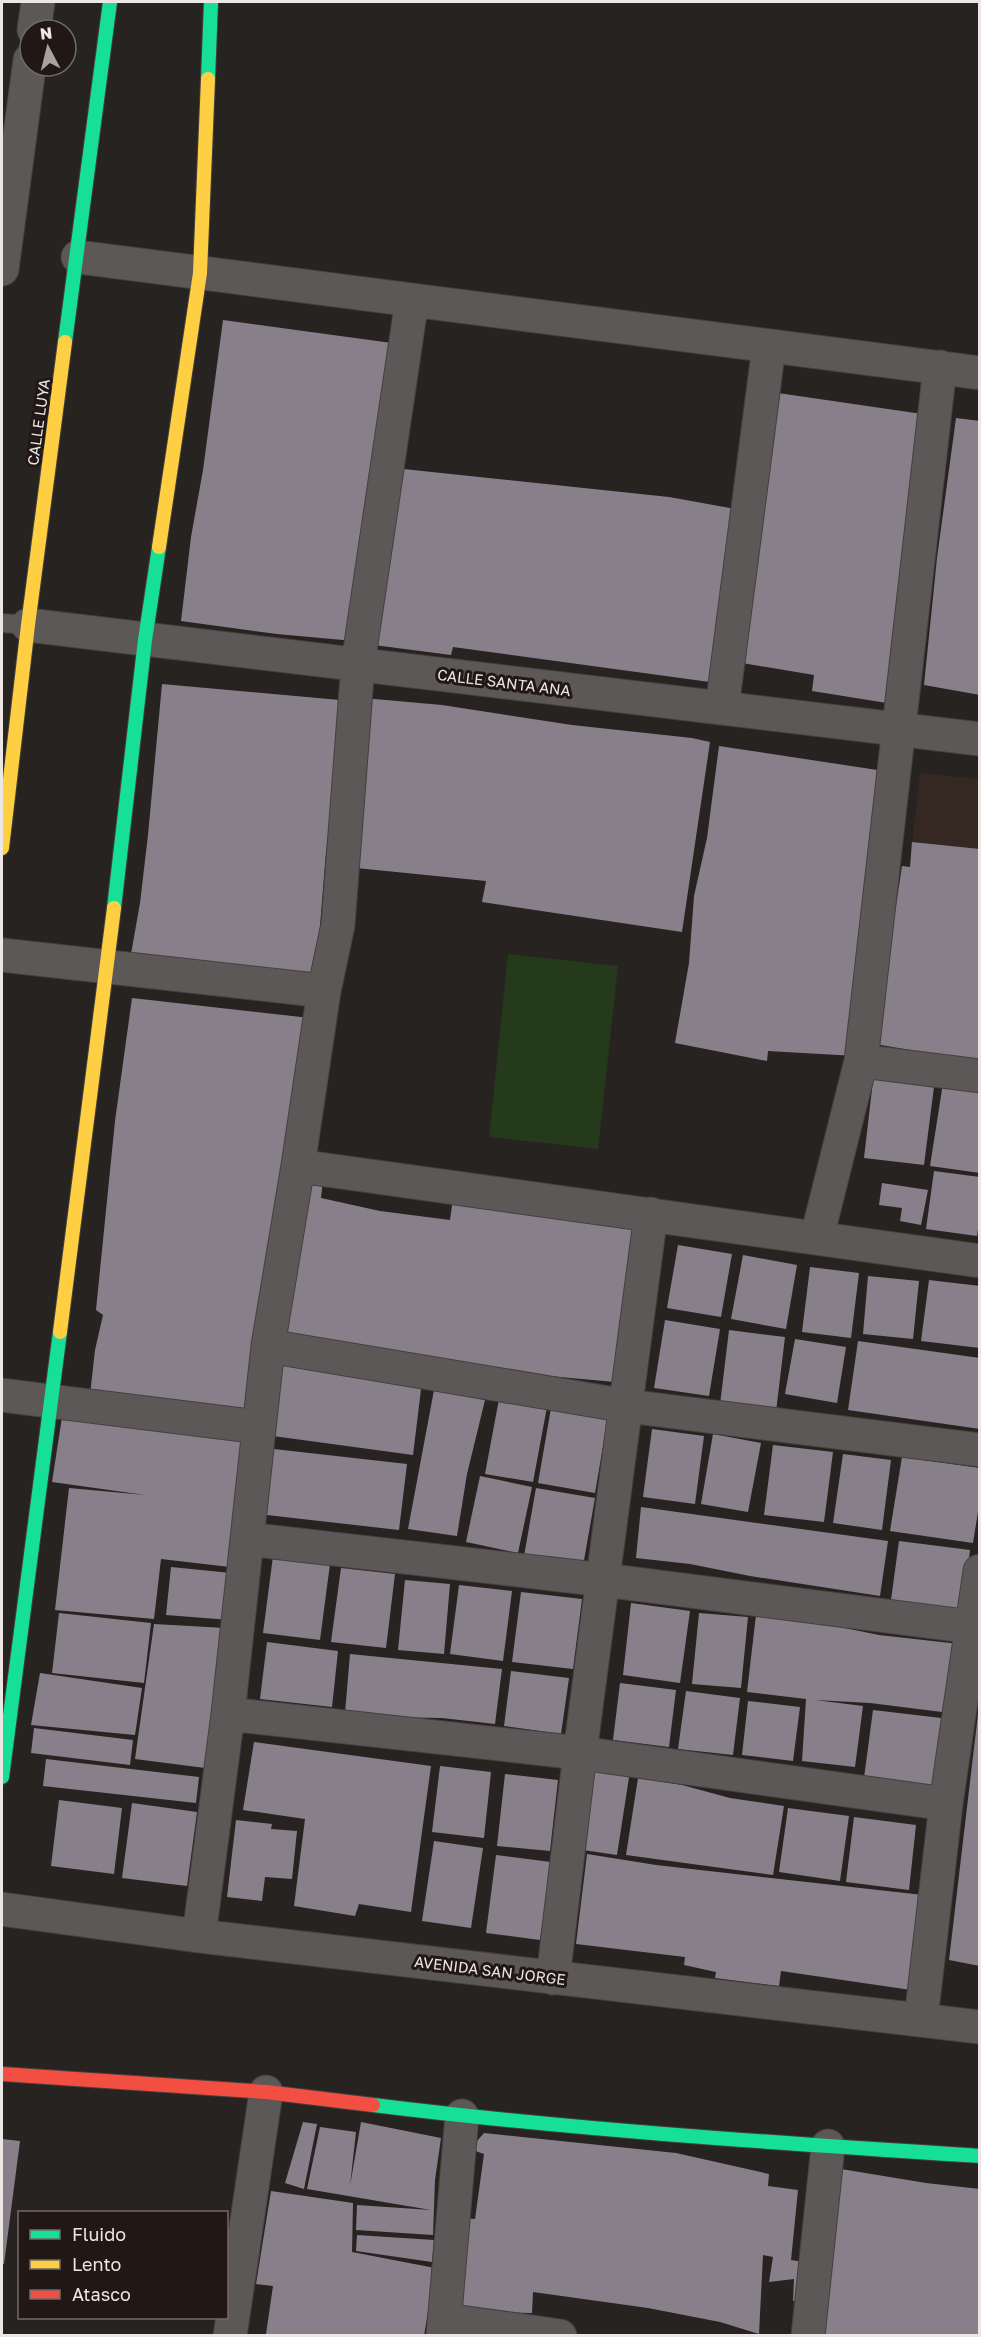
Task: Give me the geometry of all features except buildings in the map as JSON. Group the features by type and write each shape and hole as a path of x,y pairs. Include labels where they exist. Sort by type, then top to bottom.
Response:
{"street":[{"path":"36,18 38,2"},
{"name":"CALLE LUYA","path":"2,848 15,624 78,257 110,2"},
{"path":"2,1777 107,967 145,640 200,273 212,2"},
{"path":"2,269 28,78"},
{"path":"78,257 980,373"},
{"path":"199,1936 228,1714 268,1346 324,991 338,925 358,664 412,300"},
{"path":"722,708 769,346"},
{"path":"818,1238 861,1061 940,368"},
{"name":"CALLE SANTA ANA","path":"15,624 980,739"},
{"path":"2,955 324,991"},
{"path":"861,1061 980,1076"},
{"path":"298,1166 980,1261"},
{"path":"553,1978 580,1753 651,1214"},
{"path":"268,1346 627,1406 980,1450"},
{"path":"2,1395 259,1427"},
{"path":"247,1539 604,1580 975,1628"},
{"path":"921,2019 946,1804 975,1628 980,1571"},
{"path":"228,1714 580,1753 946,1804"},
{"name":"AVENIDA SAN JORGE","path":"2,1910 199,1936 980,2027"},
{"path":"2,2074 266,2092 462,2116 980,2156"},
{"path":"230,2336 266,2092"},
{"path":"462,2116 444,2328 560,2336"},
{"path":"808,2336 828,2146"}],"shaded area":[{"path":"920,773 979,779 979,849 912,842"}],"green space":[{"path":"508,954 618,966 598,1149 489,1137"}],"traffic: fast":[{"path":"65,342 110,2"},
{"path":"208,79 211,2"},
{"path":"114,908 145,640 159,547"},
{"path":"2,1777 60,1332"},
{"path":"373,2105 600,2129 980,2156"}],"traffic: slow":[{"path":"159,547 200,273 208,79"},
{"path":"2,848 65,342"},
{"path":"60,1332 114,908"}],"traffic: jam":[{"path":"2,2074 266,2092 373,2105"}]}
